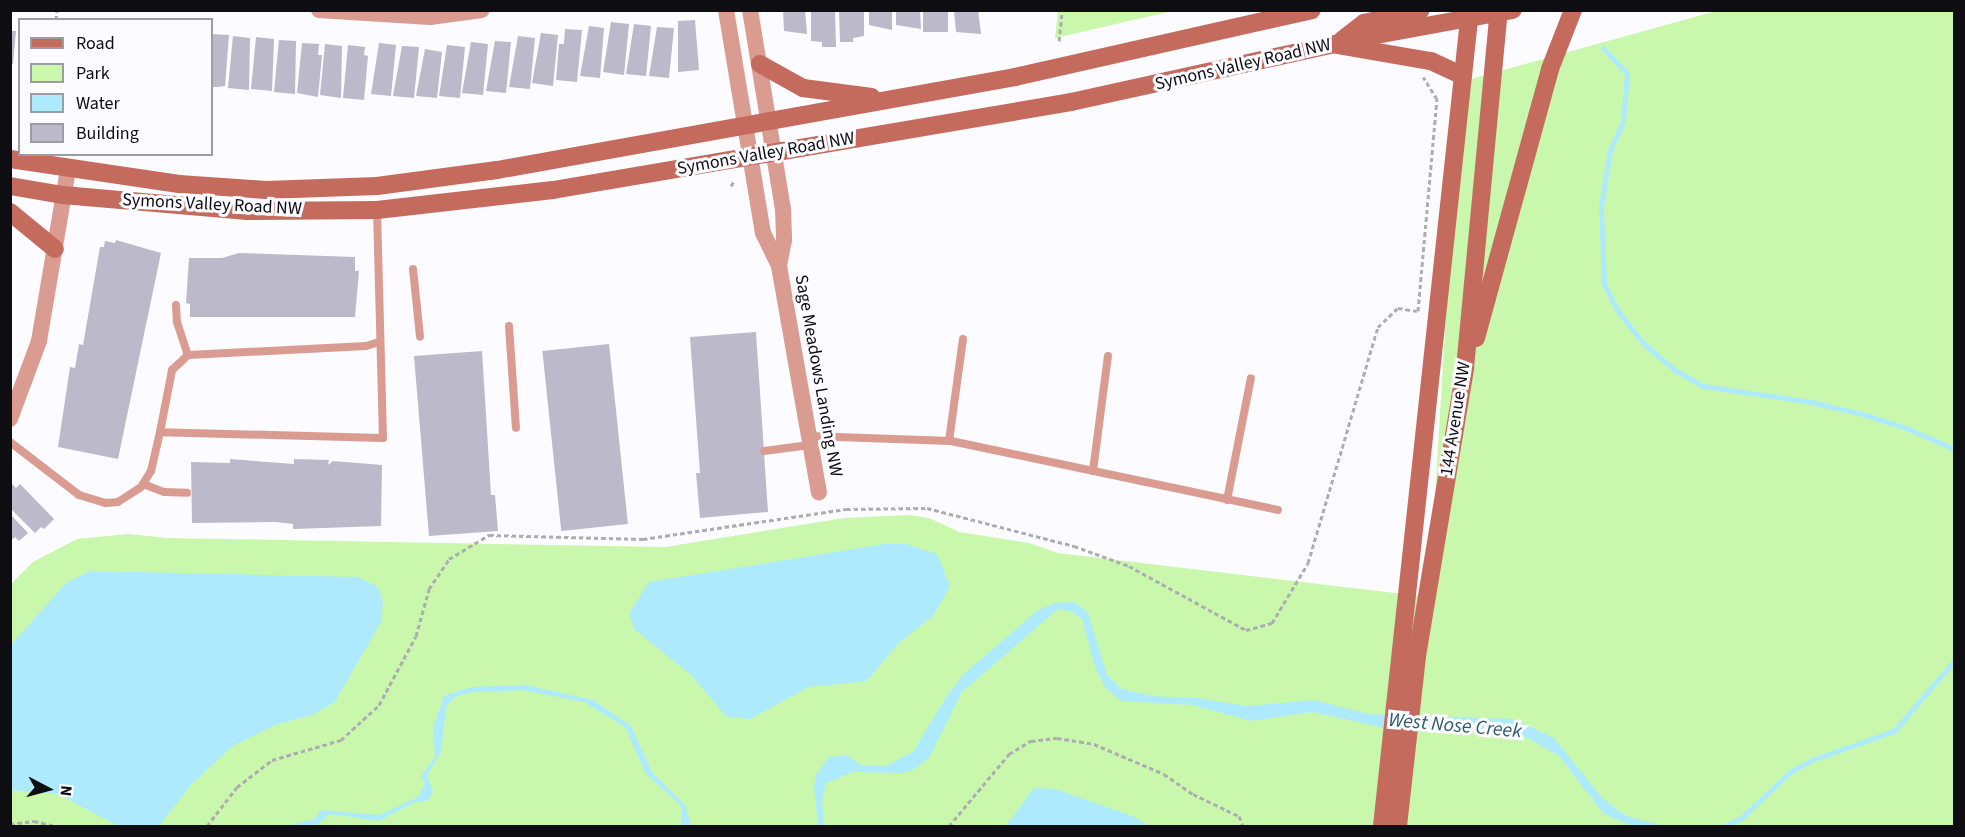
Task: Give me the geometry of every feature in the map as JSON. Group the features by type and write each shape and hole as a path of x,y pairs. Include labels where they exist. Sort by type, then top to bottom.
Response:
{"main road":[{"name":"Symons Valley Road NW","path":"10,159 137,180 266,190 377,186 496,170 1015,77 1312,10"},
{"path":"1335,44 1364,23 1421,10"},
{"path":"1465,368 1550,69 1573,10"},
{"name":"Symons Valley Road NW","path":"10,186 63,195 247,211 377,210 553,190 1138,89 1469,15 1503,11"},
{"name":"144 Avenue NW","path":"1409,656 1465,368 1503,11"},
{"name":"144 Avenue NW","path":"1398,826 1395,786 1469,15"},
{"path":"1335,44 1431,61 1463,76"},
{"path":"760,64 803,88 888,100"},
{"path":"10,212 55,249"},
{"name":"144 Avenue NW","path":"1382,826 1395,786"}],"street":[{"path":"319,10 430,17 482,10"},
{"name":"Sage Meadows Landing NW","path":"726,10 749,157 764,233 779,266 819,493"},
{"name":"Sage Meadows Landing NW","path":"750,10 784,225 779,266"},
{"path":"10,419 39,341 68,169"}],"lane":[{"path":"160,432 382,438 377,210"},
{"path":"413,268 420,337"},
{"path":"176,305 177,322 188,355"},
{"path":"509,326 516,429"},
{"path":"949,441 963,339"},
{"path":"10,442 90,501 118,502 143,484 151,471 172,370 188,355 366,346 379,342"},
{"path":"1093,471 1108,356"},
{"path":"1227,500 1251,378"},
{"path":"764,451 809,440 949,441 1278,510"},
{"path":"143,484 164,492 187,493"}],"path":[{"path":"1059,41 1062,10"},
{"path":"1417,322 1437,99 1422,78 1431,61"},
{"path":"731,186 734,181"},
{"path":"207,826 237,787 272,760 341,740 379,705 416,636 429,589 449,559 489,535 643,539 846,509 927,508 994,526"},
{"path":"949,826 1009,754 1031,741 1057,738 1094,744 1164,774 1193,794 1239,816 1243,826"},
{"path":"10,824 34,821 55,826"}],"green space":[{"path":"1058,10 1173,11 1055,38"},
{"path":"1716,11 1954,11 1954,826 11,826 10,585 33,562 77,539 128,534 167,538 665,547 844,518 910,515 929,518 959,532 1029,543 1058,553 1429,597 1460,82"}],"water":[{"path":"884,544 906,544 937,554 950,586 934,615 898,644 867,681 809,687 750,719 727,717 691,675 634,629 629,613 649,582"},
{"path":"90,571 358,577 378,587 383,602 381,622 335,702 312,715 275,725 231,747 191,785 159,826 118,826 58,794 11,790 11,645 66,583"},
{"path":"1075,602 1088,613 1107,675 1122,689 1152,696 1197,698 1247,706 1314,700 1368,714 1515,719 1554,738 1602,798 1625,815 1644,821 1643,826 1632,826 1604,814 1559,756 1515,731 1385,728 1312,712 1251,721 1192,705 1121,701 1105,687 1095,667 1082,619 1073,612 1058,609 962,692 929,758 915,769 902,773 853,772 826,783 822,801 824,826 818,826 814,787 816,775 829,757 847,755 862,766 885,766 913,752 948,694 965,673 1038,610 1055,603"},
{"path":"526,685 593,700 631,726 652,772 685,805 691,826 681,826 682,807 646,774 625,727 584,702 521,690 472,692 455,697 446,707 441,753 427,775 433,792 427,801 415,802 379,821 330,814 315,826 288,826 314,819 321,810 379,815 418,797 425,783 421,776 435,757 433,727 444,696 471,687"},
{"path":"1034,788 1055,789 1132,816 1150,826 1006,826"}],"building":[{"path":"783,10 805,10 807,34 784,31"},
{"path":"811,10 835,10 836,47 822,47 822,42 811,41"},
{"path":"839,10 864,10 864,36 853,38 853,42 840,42"},
{"path":"869,10 892,10 892,30 869,25"},
{"path":"896,10 920,10 921,29 896,25"},
{"path":"923,10 948,10 948,32 923,32"},
{"path":"954,10 978,10 981,34 956,32"},
{"path":"695,20 699,70 678,72 678,21"},
{"path":"611,22 629,24 624,75 603,72"},
{"path":"634,24 651,26 646,76 626,74"},
{"path":"589,26 604,28 600,78 580,76"},
{"path":"657,27 674,28 669,78 649,76"},
{"path":"565,29 582,30 577,82 556,80 559,44 564,44"},
{"path":"10,31 16,31 13,64 10,64"},
{"path":"541,33 558,35 553,86 532,83"},
{"path":"213,34 229,35 225,86 213,87"},
{"path":"233,36 250,38 249,90 228,88"},
{"path":"518,36 535,38 530,89 509,87"},
{"path":"256,37 274,39 272,91 251,89"},
{"path":"279,40 296,41 295,94 274,92"},
{"path":"495,41 511,42 506,93 486,91"},
{"path":"471,42 488,44 483,95 462,93"},
{"path":"302,43 319,44 318,55 322,55 318,97 297,93"},
{"path":"379,43 396,45 391,96 371,94"},
{"path":"325,44 342,46 341,98 320,95"},
{"path":"348,45 365,47 364,55 368,56 364,100 343,98"},
{"path":"447,45 465,47 460,98 439,96"},
{"path":"402,46 419,47 414,98 393,96"},
{"path":"425,49 442,52 437,98 416,96"},
{"path":"116,240 161,253 118,459 58,447 70,367 75,368 79,344 83,345 100,247 104,247 105,241 115,243"},
{"path":"239,253 355,257 355,271 359,271 355,317 190,317 190,304 186,303 189,258 222,258"},
{"path":"756,332 768,512 700,518 696,473 700,473 690,337"},
{"path":"609,344 628,524 561,531 542,351"},
{"path":"482,351 491,495 495,495 498,531 429,536 414,356"},
{"path":"230,459 294,464 294,459 329,460 328,465 333,461 382,465 381,526 293,529 293,524 276,522 192,523 191,462 230,463"},
{"path":"10,482 16,488 20,484 54,519 44,529 41,527 35,533 10,508"},
{"path":"10,514 28,533 19,541 15,537 10,541"}],"waterway":[{"path":"1603,48 1627,74 1623,122 1610,150 1601,206 1604,284 1617,310 1643,343 1676,371 1703,386 1811,402 1862,414 1906,428 1954,449"},
{"name":"West Nose Creek","path":"1724,826 1740,819 1790,772 1812,760 1894,731 1954,661"},
{"name":"West Nose Creek","path":"1638,822 1657,826"}]}
